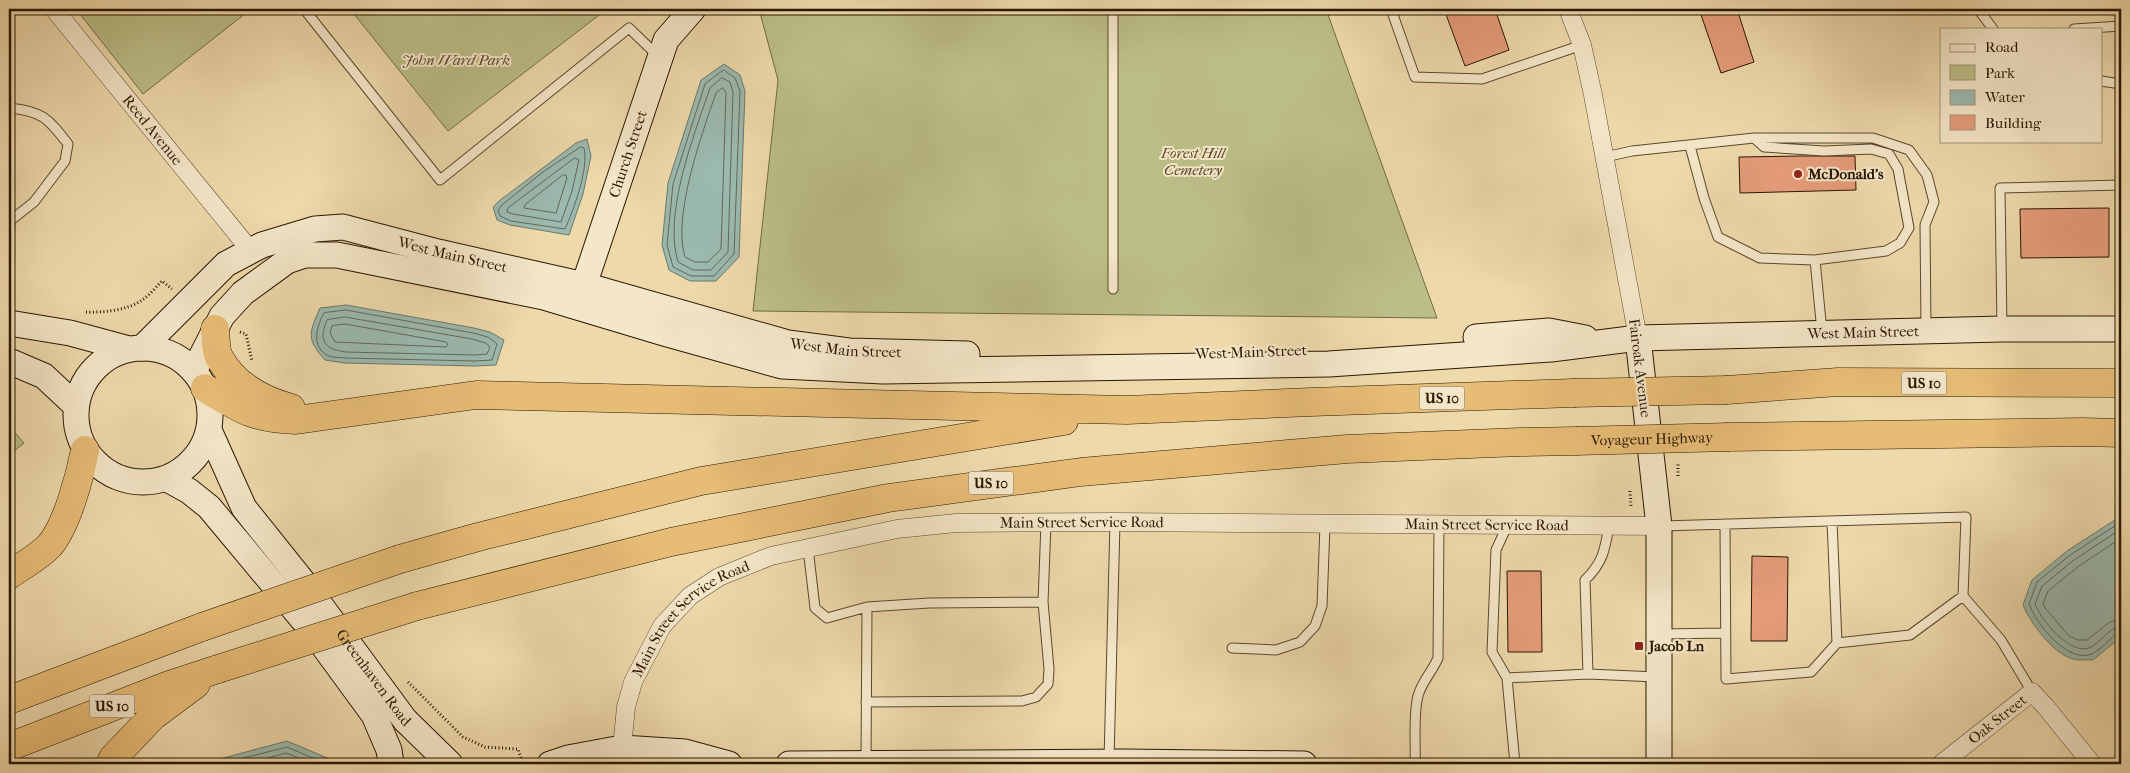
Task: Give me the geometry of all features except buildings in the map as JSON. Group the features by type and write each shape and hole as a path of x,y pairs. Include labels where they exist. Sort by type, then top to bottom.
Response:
{"highway":[{"path":"216,329 218,355 246,389 269,402 329,417"},
{"path":"199,379 241,410 270,419 296,420 329,417 476,395 1127,410"},
{"name":"US 10","path":"9,700 202,627 400,559 478,537 701,481 1127,410 1573,393 1727,390 1838,382 2121,383"},
{"name":"Voyageur Highway","path":"218,669 417,606 671,542 888,498 1081,472 1337,450 1520,442 1576,442 1729,436 2121,433"},
{"path":"9,575 50,544 62,525 85,450"},
{"path":"110,764 113,758 153,716 218,669"},
{"name":"US 10","path":"9,747 169,684 218,669"}],"street":[{"name":"Reed Avenue","path":"54,9 251,251"},
{"name":"Church Street","path":"580,296 666,40 693,9"},
{"name":"Fairoak Avenue","path":"1568,9 1582,45 1605,156 1613,213 1638,338 1659,526 1659,764"},
{"name":"West Main Street","path":"136,348 226,264 262,245 314,229 343,227 438,252 580,296 782,366 883,371 1329,364 1551,349 1638,338 2002,329 2121,329"},
{"name":"West Main Street","path":"199,379 222,316 243,293 287,261 305,255 337,255 544,297 580,296"},
{"path":"9,323 70,333 136,348 158,350 177,357 199,379 211,409 209,430 202,449 187,467 167,479 144,483 121,479 101,468 85,450 77,429 76,406 84,384 98,365 116,354 136,348"},
{"path":"9,361 44,376 76,406"},
{"name":"Greenhaven Road","path":"209,430 244,508 304,583 405,720 450,764"},
{"name":"Greenhaven Road","path":"167,479 189,491 209,507 314,633 374,715 389,750 391,764"},
{"name":"Main Street Service Road","path":"622,748 626,707 633,682 662,626 690,596 719,577 771,556 808,548 897,529 956,523 1115,522 1659,526"},
{"path":"2032,692 2092,764"},
{"name":"Oak Street","path":"1941,764 2032,692"},
{"path":"550,764 568,758 622,748 686,752 730,764"},
{"path":"789,764 1109,762 1304,764"}],"lane":[{"path":"304,9 440,180 629,28 660,57"},
{"path":"1113,9 1113,289"},
{"path":"1391,9 1415,77 1482,79 1582,45"},
{"path":"1978,9 1992,28"},
{"path":"2090,28 2121,26"},
{"path":"2102,81 2121,84"},
{"path":"9,108 32,110 53,124 68,144 65,161 34,202 10,220 9,249"},
{"path":"1605,156 1632,151 1754,138 1873,138 1909,150 1927,175 1934,202 1926,225 1926,331"},
{"path":"1690,146 1704,198 1718,238 1760,258 1815,260 1886,251 1900,244 1909,228 1898,169 1889,154 1872,149 1824,151 1764,148 1754,138"},
{"path":"2002,329 2000,188 2121,185"},
{"path":"1815,260 1822,334"},
{"path":"1659,526 1966,517 1963,596 2002,640 2032,692"},
{"path":"1832,521 1837,644"},
{"path":"1109,762 1115,522"},
{"path":"866,702 1022,701 1036,697 1048,684 1050,669 1043,602 1046,523"},
{"path":"1725,524 1726,679 1811,672 1837,644 1910,636 1963,596"},
{"path":"1232,648 1276,650 1300,642 1315,626 1322,606 1325,525"},
{"path":"1415,764 1417,698 1421,686 1432,672 1438,658 1439,525"},
{"path":"1507,526 1496,550 1492,652 1507,678 1515,764"},
{"path":"1588,674 1586,580 1603,558 1609,526"},
{"path":"808,548 812,599 815,608 820,614 828,618 867,608 929,603 1043,602"},
{"path":"867,608 866,702 880,763"},
{"path":"1660,634 1725,633"},
{"path":"1507,678 1588,674 1660,677"}],"path":[{"path":"80,312 95,313 128,307 142,301 162,281"},
{"path":"9,298 18,300"},
{"path":"246,334 254,368"},
{"path":"518,749 523,764"}],"green space":[{"path":"76,9 251,9 143,94"},
{"name":"John Ward Park","path":"350,9 607,9 448,131"},
{"name":"Forest Hill Cemetery","path":"759,9 1326,9 1437,318 753,311 778,80"},
{"path":"9,426 24,443 9,455"}],"water":[{"path":"724,64 740,75 745,91 739,257 716,281 690,281 669,270 662,245 668,183 701,80"},
{"path":"587,139 591,156 583,194 569,235 510,225 497,220 493,207 499,201 576,143"},
{"path":"346,305 474,328 490,332 504,340 496,365 345,363 325,360 312,341 313,324 320,308"},
{"path":"2121,516 2121,637 2093,660 2073,659 2065,656 2050,644 2031,620 2023,605 2032,580 2067,551"},
{"path":"287,741 332,760 332,764 201,764"}],"place":[{"name":"McDonald's","path":"1798,174"},
{"name":"Jacob Ln","path":"1639,646"}]}
